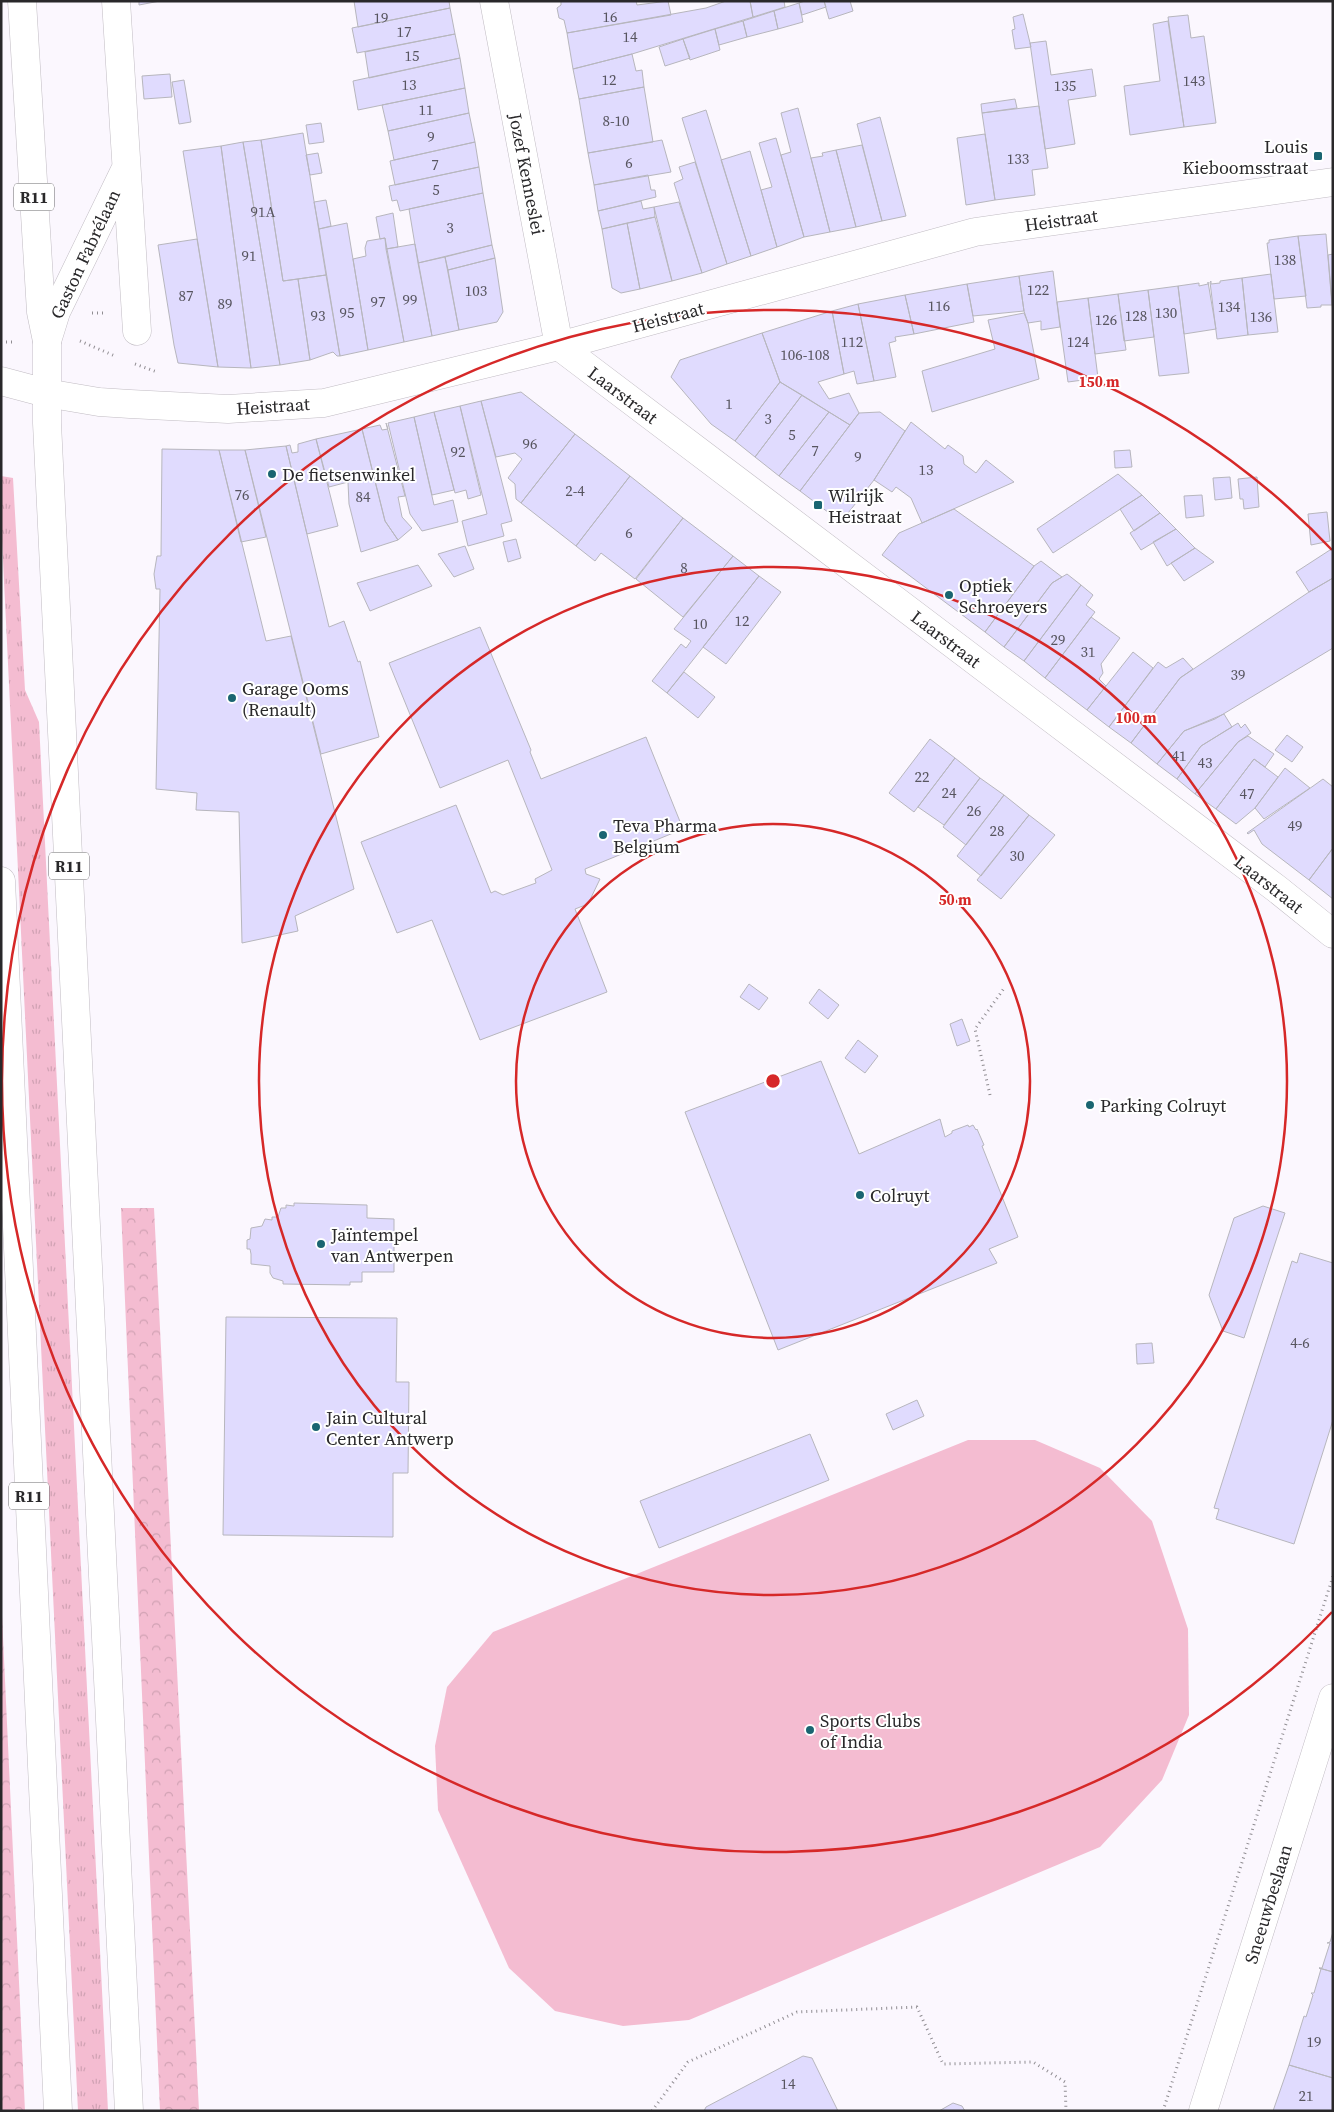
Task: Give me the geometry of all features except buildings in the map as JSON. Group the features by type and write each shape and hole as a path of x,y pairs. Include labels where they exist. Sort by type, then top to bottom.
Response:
{"main road":[{"name":"R11","path":"22,1 42,312 47,341 46,393 129,2111"},
{"name":"Gaston Fabrélaan","path":"116,1 137,331"},
{"name":"Jozef Kenneslei","path":"494,1 559,346"},
{"name":"Gaston Fabrélaan","path":"47,341 56,312 126,167"},
{"name":"Heistraat","path":"1,381 46,393 99,402 228,409 324,403 559,346 975,232 1333,182"},
{"name":"Laarstraat","path":"559,346 1333,934"},
{"name":"R11","path":"1,881 58,2111"},
{"name":"Sneeuwbeslaan","path":"1203,2111 1333,1698"}],"path":[{"path":"1,342 78,340 118,357"},
{"path":"134,363 158,372"},
{"path":"990,1095 975,1029 1005,987"},
{"path":"1163,2111 1333,1576"},
{"path":"652,2111 688,2062 797,2012 917,2007 943,2064 1033,2062 1066,2082 1066,2111"}],"green space":[{"path":"1,476 13,478 25,690 39,722 108,2111 78,2111 1,519"},
{"path":"121,1208 154,1208 199,2111 160,2111"},
{"name":"Sports Clubs of India","path":"968,1440 1035,1440 1100,1468 1152,1521 1188,1629 1189,1715 1162,1780 1100,1847 689,2020 623,2026 555,2011 509,1968 438,1810 435,1746 447,1687 493,1632"},
{"path":"1,1594 25,2111 1,2111"}],"place":[{"name":"Louis Kieboomsstraat","path":"1318,156"},
{"name":"De fietsenwinkel","path":"272,474"},
{"name":"Wilrijk Heistraat","path":"818,505"},
{"name":"Optiek Schroeyers","path":"949,595"},
{"name":"Garage Ooms (Renault)","path":"232,698"},
{"name":"Teva Pharma Belgium","path":"603,835"},
{"name":"Parking Colruyt","path":"1090,1105"},
{"name":"Colruyt","path":"860,1195"},
{"name":"Jaïntempel van Antwerpen","path":"321,1244"},
{"name":"Jain Cultural Center Antwerp","path":"316,1427"},
{"name":"Sports Clubs of India","path":"810,1730"}]}
